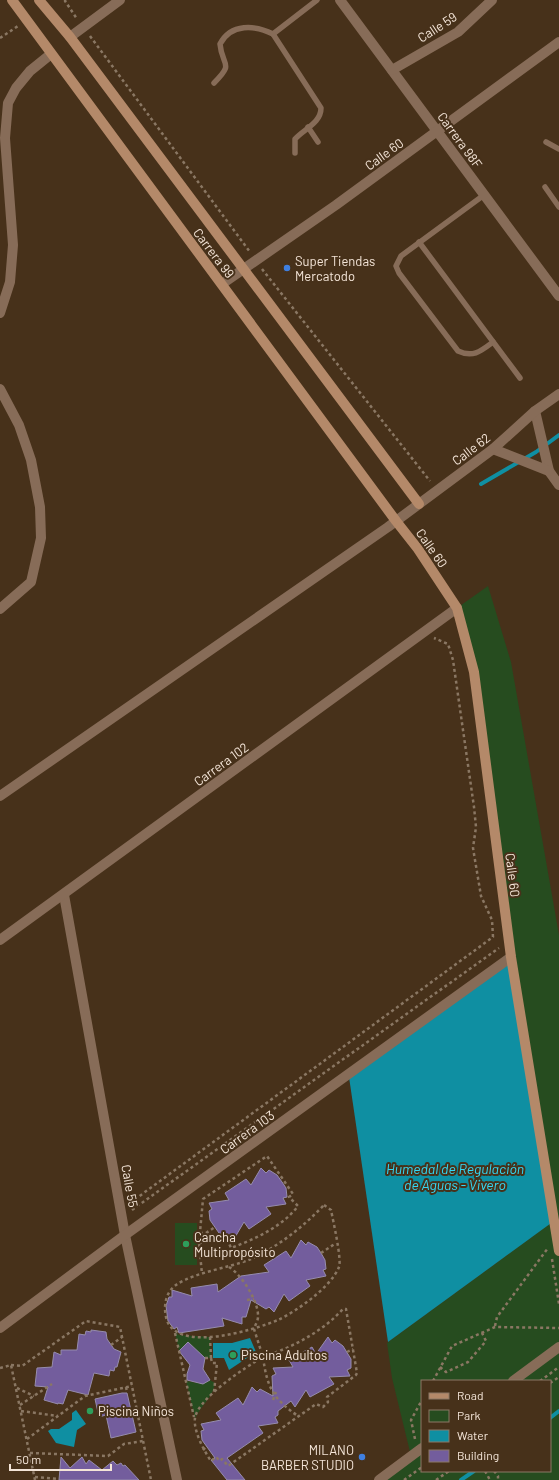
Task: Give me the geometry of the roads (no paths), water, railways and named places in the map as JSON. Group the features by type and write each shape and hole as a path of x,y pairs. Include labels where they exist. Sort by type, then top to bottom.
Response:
{"street":[{"name":"Carrera 99","path":"12,0 396,521"},
{"name":"Carrera 99","path":"39,0 70,37 419,504"},
{"path":"70,37 120,0"},
{"name":"Carrera 98F","path":"340,0 559,296"},
{"name":"Calle 59","path":"392,70 458,32 492,0"},
{"name":"Calle 60","path":"222,284 559,42"},
{"path":"0,313 10,282 13,245 5,138 8,103 16,88 30,71 51,54"},
{"path":"0,389 19,425 31,460 40,507 42,538 31,582 0,609"},
{"name":"Calle 62","path":"0,796 396,521 493,449 535,411 559,394"},
{"path":"535,411 549,471 559,485"},
{"path":"493,449 549,471"},
{"name":"Calle 60","path":"396,521 418,549 457,608 475,674 511,958 559,1251"},
{"name":"Carrera 102","path":"0,940 64,895 457,608"},
{"name":"Calle 55","path":"64,895 121,1213 177,1480"},
{"name":"Carrera 103","path":"0,1328 126,1235 511,958"},
{"path":"514,1380 559,1347"},
{"path":"378,1480 420,1450"}],"lane":[{"path":"273,34 318,0"},
{"path":"214,83 226,71 226,65 220,48 222,39 240,28 250,26 261,28 273,34 321,108 321,114 318,120 295,139 295,153"},
{"path":"308,127 318,142"},
{"path":"546,142 559,149"},
{"path":"545,187 559,207"},
{"path":"484,194 400,256 397,262 397,269 458,351 470,355 476,354 493,342"},
{"path":"419,242 520,378"}],"water":[{"name":"Humedal de Regulación de Aguas - Vivero","path":"511,957 554,1221 388,1342 349,1077"},
{"name":"Piscina Adultos","path":"250,1338 256,1352 229,1370 224,1358 213,1358 213,1343 232,1343"},
{"path":"76,1410 86,1424 77,1430 74,1447 56,1443 48,1431 51,1429 59,1429 72,1420 72,1413"}],"waterway":[{"path":"481,484 536,452 559,435"},
{"path":"551,1417 559,1411"},
{"path":"461,1480 473,1472"}],"place":[{"name":"Super Tiendas Mercatodo","path":"287,268"},
{"name":"Cancha Multipropósito","path":"186,1244"},
{"name":"Piscina Adultos","path":"233,1355"},
{"name":"Piscina Niños","path":"90,1411"},
{"name":"MILANO BARBER STUDIO","path":"362,1457"}]}
